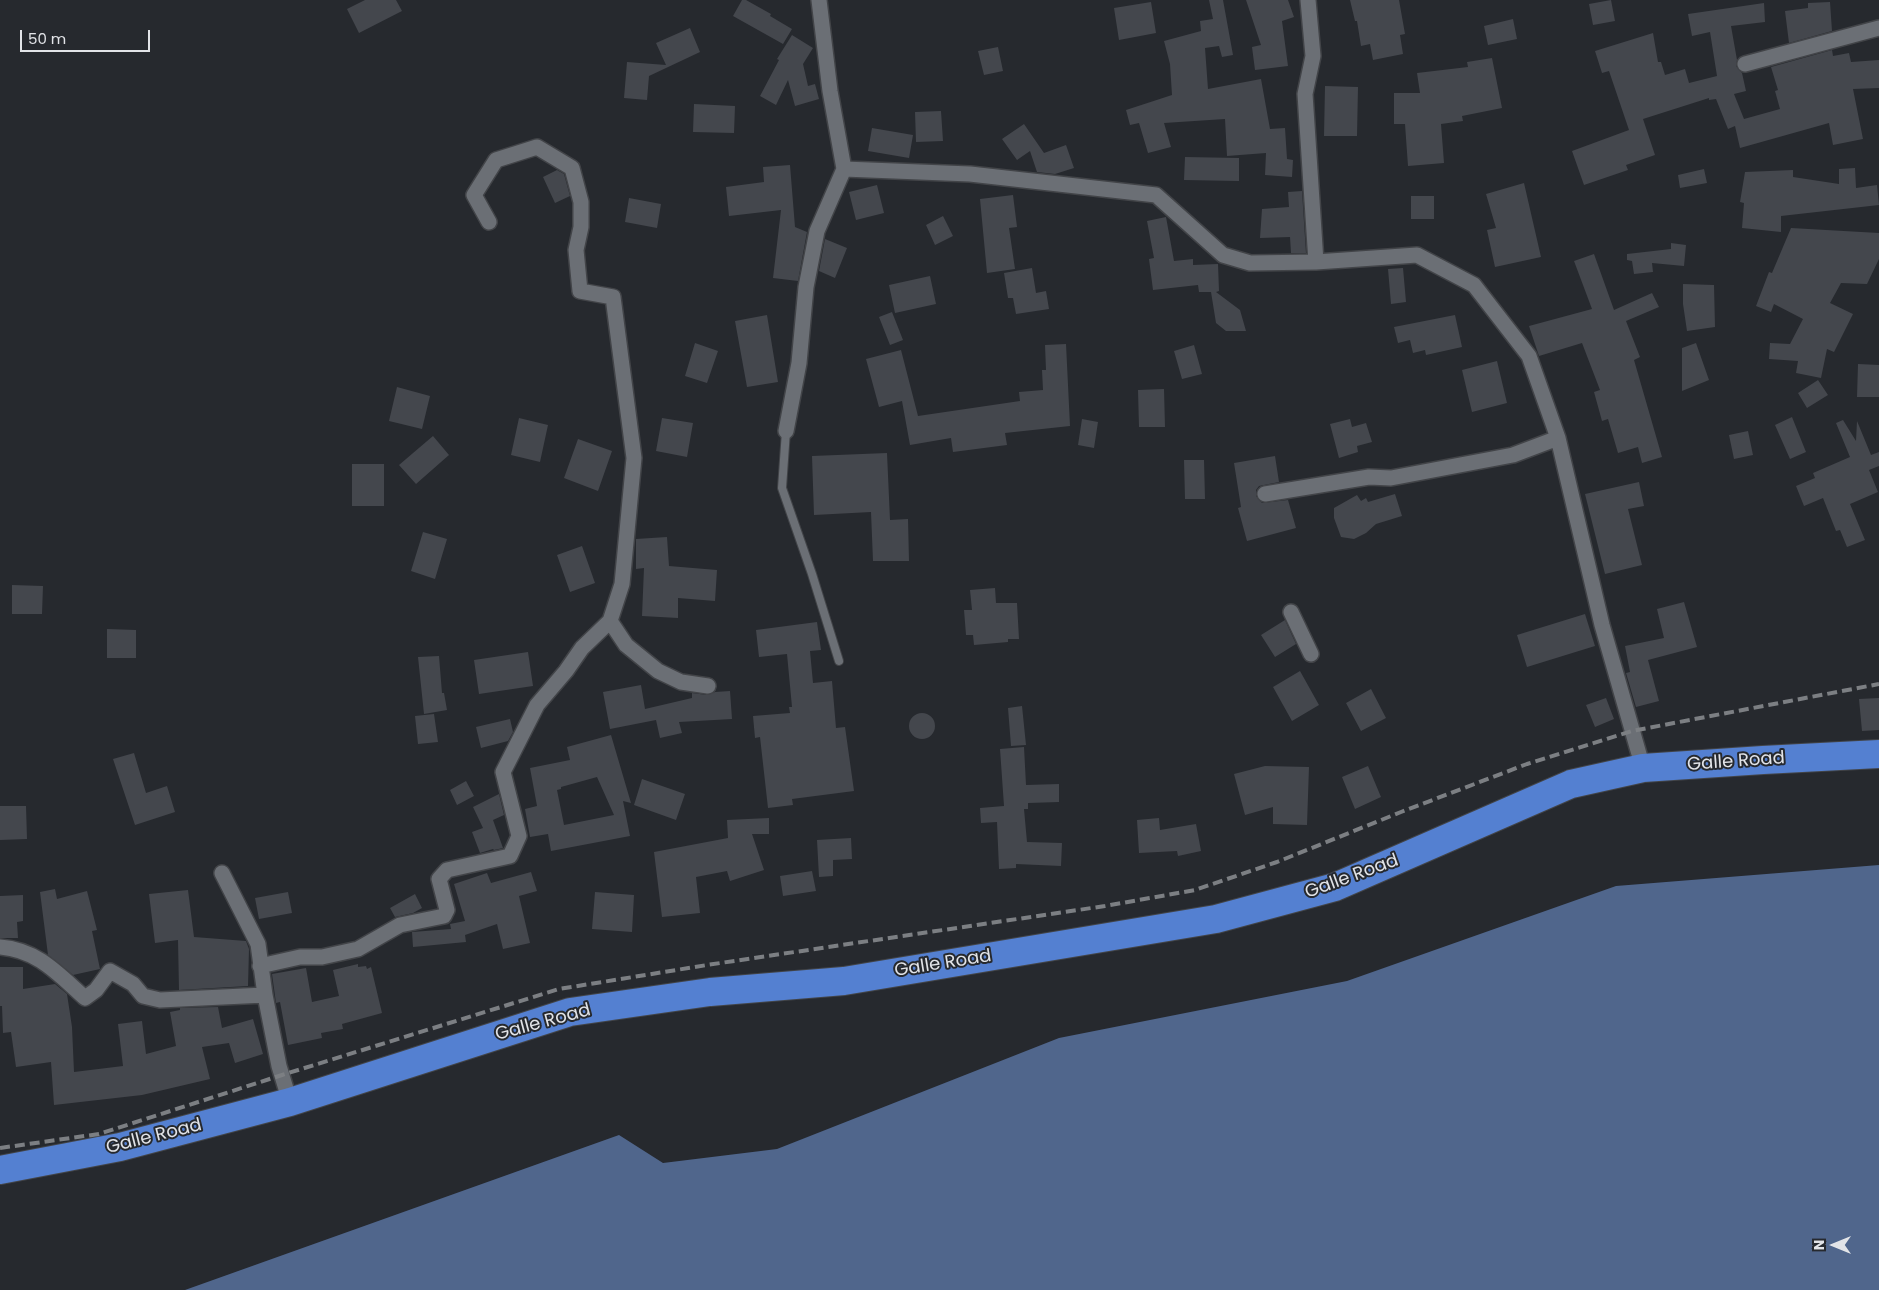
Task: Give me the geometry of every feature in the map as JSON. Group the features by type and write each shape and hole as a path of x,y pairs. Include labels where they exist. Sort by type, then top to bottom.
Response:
{"highway":[{"name":"Galle Road","path":"0,1170 120,1147 290,1102 570,1012 710,992 844,981 1216,919 1335,887 1571,784 1643,768 1879,754"}],"street":[{"path":"786,432 799,363 806,287 817,231 844,169 830,91 819,0"},
{"path":"1308,0 1314,56 1305,94 1316,262"},
{"path":"1745,64 1879,28"},
{"path":"260,966 300,957 322,957 358,949 400,925 444,916 447,910 439,879 447,870 510,856 519,836 503,772 537,705 566,671 582,648 610,621 622,584 634,458 613,297 580,292 576,250 581,227 581,202 572,168 537,147 496,160 474,195 489,222"},
{"path":"844,169 970,174 1156,195 1223,255 1250,263 1316,262 1418,255 1474,285 1529,356 1558,438 1602,625 1643,768"},
{"path":"1265,494 1369,477 1391,478 1513,454 1558,438"},
{"path":"1291,612 1311,654"},
{"path":"610,621 626,645 658,671 681,682 708,686"},
{"path":"222,873 258,944 260,966 279,1066 290,1102"},
{"path":"0,947 36,956 64,978 84,998 96,990 110,971 133,984 143,996 160,1000 265,995"}],"lane":[{"path":"786,432 782,488 812,574 839,661"}],"water":[{"path":"1879,865 1879,1290 185,1290 619,1135 663,1163 777,1149 1059,1038 1347,981 1616,886"}],"building":[{"path":"365,0 396,0 402,11 359,33 347,9"},
{"path":"742,0 746,0 771,14 770,16 792,29 783,44 733,16"},
{"path":"1209,0 1223,0 1233,55 1222,57 1219,46 1205,48 1208,89 1261,79 1270,129 1285,128 1287,159 1293,160 1292,177 1265,175 1266,153 1227,156 1225,119 1164,123 1171,147 1148,153 1139,123 1130,125 1126,110 1172,95 1170,64 1164,41 1201,31 1200,21 1213,19"},
{"path":"1246,0 1288,0 1294,17 1282,21 1288,66 1255,70 1252,47 1261,45"},
{"path":"1350,0 1399,0 1405,34 1400,35 1403,54 1373,60 1370,44 1361,46 1357,21 1355,21"},
{"path":"1611,0 1615,21 1593,25 1589,4"},
{"path":"1151,2 1156,33 1119,40 1114,8"},
{"path":"1830,2 1832,31 1789,43 1785,11 1808,8 1808,3"},
{"path":"1764,3 1765,22 1731,26 1737,60 1736,66 1742,73 1746,91 1734,94 1744,119 1780,109 1775,91 1778,90 1771,67 1832,50 1833,56 1849,53 1851,62 1879,60 1879,88 1853,89 1863,139 1833,145 1829,123 1740,148 1735,126 1728,129 1716,99 1709,100 1709,98 1643,119 1655,155 1626,165 1628,170 1584,185 1572,151 1629,130 1609,71 1602,73 1595,51 1653,33 1658,62 1661,62 1665,75 1685,69 1689,83 1717,76 1710,32 1692,36 1688,14"},
{"path":"1513,19 1517,39 1488,45 1484,26"},
{"path":"690,28 700,52 649,76 647,100 624,98 627,62 666,65 656,43"},
{"path":"792,35 813,48 803,64 808,86 815,84 819,99 795,106 788,80 776,105 760,96 779,60 777,59"},
{"path":"998,47 1003,71 984,75 978,51"},
{"path":"1492,58 1502,108 1462,116 1463,121 1441,124 1444,163 1408,166 1405,124 1394,124 1394,93 1420,93 1417,73 1468,67 1467,62"},
{"path":"1325,86 1358,87 1357,136 1324,136"},
{"path":"694,104 735,106 734,133 693,132"},
{"path":"941,111 943,141 916,142 915,112"},
{"path":"1024,124 1044,153 1066,145 1074,168 1055,174 1037,172 1030,151 1017,160 1002,139"},
{"path":"872,128 913,135 909,158 868,151"},
{"path":"1185,157 1239,158 1239,181 1184,180"},
{"path":"790,165 795,227 807,232 798,281 773,278 781,210 729,216 726,187 764,182 763,167"},
{"path":"1855,168 1856,188 1877,185 1879,205 1781,216 1781,232 1742,228 1744,203 1740,202 1745,172 1793,170 1793,177 1839,184 1839,169"},
{"path":"1704,169 1707,183 1680,188 1678,175"},
{"path":"557,170 564,174 570,196 555,203 543,177"},
{"path":"1524,183 1541,257 1495,267 1487,230 1496,228 1486,194"},
{"path":"877,185 884,213 856,220 849,192"},
{"path":"1302,191 1306,253 1291,253 1290,237 1260,238 1262,209 1289,207 1288,192"},
{"path":"1013,195 1017,227 1009,228 1015,269 987,273 980,199"},
{"path":"1411,196 1434,196 1434,219 1411,219"},
{"path":"629,198 661,204 657,228 625,222"},
{"path":"943,216 953,236 935,245 926,225"},
{"path":"1166,217 1174,261 1193,259 1193,265 1218,264 1219,291 1216,292 1240,310 1246,331 1226,331 1216,323 1211,292 1199,292 1198,285 1153,290 1149,259 1154,258 1147,221"},
{"path":"1791,228 1879,233 1879,259 1867,284 1841,283 1830,303 1853,314 1834,352 1827,349 1821,378 1796,373 1798,361 1769,359 1770,343 1790,344 1803,319 1774,304 1771,312 1756,306 1769,272 1772,273"},
{"path":"825,239 847,248 835,278 819,271"},
{"path":"1671,243 1686,245 1684,266 1652,263 1653,272 1634,274 1632,261 1627,260 1627,254 1671,249"},
{"path":"1594,254 1614,310 1652,293 1659,307 1626,321 1640,357 1634,360 1662,457 1642,463 1638,447 1618,453 1608,419 1602,421 1594,392 1600,390 1582,343 1539,356 1529,326 1592,309 1574,261"},
{"path":"1032,268 1036,293 1046,291 1049,309 1016,314 1013,298 1008,298 1004,273"},
{"path":"1403,268 1406,302 1391,304 1388,269"},
{"path":"930,276 936,304 895,313 889,285"},
{"path":"1683,284 1714,285 1715,327 1687,331 1683,304"},
{"path":"892,312 903,340 890,345 879,317"},
{"path":"767,315 778,382 747,387 735,321"},
{"path":"1455,315 1462,347 1426,355 1425,350 1413,353 1410,340 1398,343 1394,327"},
{"path":"695,343 718,351 707,383 685,376"},
{"path":"1696,343 1709,380 1682,391 1682,348"},
{"path":"1066,344 1070,426 1005,433 1007,445 953,452 951,438 910,445 902,401 879,407 866,359 901,350 918,416 1020,401 1019,392 1043,390 1042,370 1046,370 1045,345"},
{"path":"1194,345 1202,374 1182,379 1174,351"},
{"path":"1497,361 1507,403 1472,412 1462,370"},
{"path":"1858,364 1879,365 1879,397 1857,397"},
{"path":"1818,380 1828,395 1807,408 1798,393"},
{"path":"397,387 430,396 422,429 389,421"},
{"path":"1164,389 1165,427 1139,427 1138,390"},
{"path":"1792,417 1806,452 1790,459 1775,425"},
{"path":"519,418 548,425 540,462 511,455"},
{"path":"662,418 693,423 687,457 656,451"},
{"path":"1082,419 1098,422 1094,448 1078,445"},
{"path":"1350,419 1352,427 1366,423 1372,442 1357,446 1358,452 1339,458 1330,424"},
{"path":"1843,420 1856,441 1857,421 1871,455 1879,452 1879,466 1869,470 1878,492 1850,504 1865,540 1847,547 1840,530 1836,531 1823,498 1804,506 1796,486 1815,478 1813,473 1850,457 1836,423"},
{"path":"1748,431 1753,455 1734,459 1729,435"},
{"path":"433,436 449,455 416,484 399,465"},
{"path":"578,439 612,451 598,491 564,478"},
{"path":"887,453 890,520 908,519 909,561 873,561 871,512 814,515 812,456"},
{"path":"1275,456 1279,482 1259,486 1256,490 1256,496 1262,503 1288,500 1296,528 1247,541 1238,508 1241,507 1234,463"},
{"path":"1184,460 1204,460 1205,499 1185,499"},
{"path":"352,464 384,464 384,506 352,506"},
{"path":"1639,482 1644,506 1628,509 1642,565 1605,574 1585,494"},
{"path":"1395,494 1402,516 1376,524 1366,533 1354,539 1341,537 1334,518 1334,508 1357,495 1361,501 1366,498 1368,502"},
{"path":"423,532 447,539 435,579 411,571"},
{"path":"667,537 669,566 717,570 715,601 678,598 678,618 642,616 644,568 636,569 636,539"},
{"path":"582,546 595,583 570,592 557,555"},
{"path":"12,585 43,586 42,614 12,614"},
{"path":"995,588 996,603 1017,603 1019,639 1008,639 1008,642 974,645 973,635 966,635 964,610 972,610 970,590"},
{"path":"1684,602 1697,647 1648,660 1659,701 1636,707 1626,673 1630,672 1625,646 1664,638 1657,609"},
{"path":"1585,614 1595,646 1527,667 1517,635"},
{"path":"1285,620 1296,644 1275,657 1261,635"},
{"path":"817,622 821,650 810,651 813,683 832,681 836,728 845,727 854,791 792,799 793,805 768,808 760,737 755,738 753,716 790,713 789,707 792,707 787,654 759,657 756,630"},
{"path":"107,629 136,630 136,658 107,658"},
{"path":"528,652 533,686 479,694 474,660"},
{"path":"439,656 442,693 444,693 447,710 424,714 418,657"},
{"path":"1300,671 1319,705 1292,721 1273,687"},
{"path":"641,685 645,709 692,698 692,693 707,695 715,692 730,691 732,719 679,722 682,733 660,738 656,720 610,729 603,692"},
{"path":"1371,689 1386,718 1361,731 1346,703"},
{"path":"1606,698 1614,719 1595,727 1586,705"},
{"path":"1879,698 1879,730 1862,731 1859,699"},
{"path":"1022,706 1026,745 1011,746 1008,708"},
{"path":"922,713 931,717 935,726 931,735 922,739 913,735 909,726 913,717"},
{"path":"434,714 438,742 418,744 415,716"},
{"path":"510,719 513,732 508,741 481,748 476,727"},
{"path":"611,735 631,803 623,801 630,836 551,851 548,834 530,837 525,809 537,806 530,768 570,760 567,747","holes":["597,777 614,815 564,825 557,790 561,789 561,787"]},
{"path":"1024,747 1026,785 1059,784 1059,802 1028,803 1028,809 1024,809 1027,842 1062,843 1061,866 1016,864 1016,868 999,869 997,822 981,823 980,808 1004,806 1000,749"},
{"path":"134,753 146,793 167,786 175,812 135,825 113,759"},
{"path":"1265,766 1309,767 1307,825 1273,824 1273,807 1245,815 1234,774"},
{"path":"1368,766 1381,797 1355,809 1342,777"},
{"path":"642,779 685,794 676,820 634,805"},
{"path":"466,781 474,796 457,805 450,790"},
{"path":"499,794 504,815 493,820 503,848 480,853 472,832 483,828 473,807"},
{"path":"0,806 26,806 27,839 0,840"},
{"path":"769,818 769,834 752,834 764,870 730,881 727,871 696,877 700,913 662,917 654,852 728,838 727,820"},
{"path":"1159,818 1160,830 1196,824 1201,851 1178,856 1177,851 1139,853 1137,820"},
{"path":"851,838 852,859 833,860 833,876 819,877 817,840"},
{"path":"812,871 816,891 783,896 780,876"},
{"path":"531,872 537,891 519,896 530,943 503,949 497,924 465,935 466,942 413,947 412,932 451,929 450,924 465,921 454,884 487,873 491,883"},
{"path":"55,889 57,899 87,891 97,930 92,931 100,969 73,975 48,955 40,892"},
{"path":"188,890 194,937 246,941 249,949 248,986 179,990 178,940 155,943 149,894"},
{"path":"288,892 292,913 259,919 255,898"},
{"path":"595,892 634,895 632,932 592,929"},
{"path":"415,894 422,908 413,913 395,917 390,908"},
{"path":"23,895 23,921 17,922 18,938 0,938 0,896"},
{"path":"358,964 358,967 366,966 367,969 371,967 382,1013 342,1024 343,1029 321,1033 322,1038 288,1045 280,1002 276,1003 272,974 306,968 312,1002 339,996 333,970"},
{"path":"0,967 23,967 23,989 55,984 67,994 72,1027 74,1072 123,1066 118,1024 142,1021 146,1054 176,1046 170,1012 180,1010 180,1008 218,1007 222,1028 253,1019 263,1054 235,1063 229,1043 202,1047 210,1079 142,1095 54,1105 51,1062 16,1067 11,1032 3,1033 2,1006 0,1006"}],"railway":[{"path":"0,1148 99,1134 559,989 1105,906 1195,890 1277,862 1527,764 1632,731 1879,684"}]}
